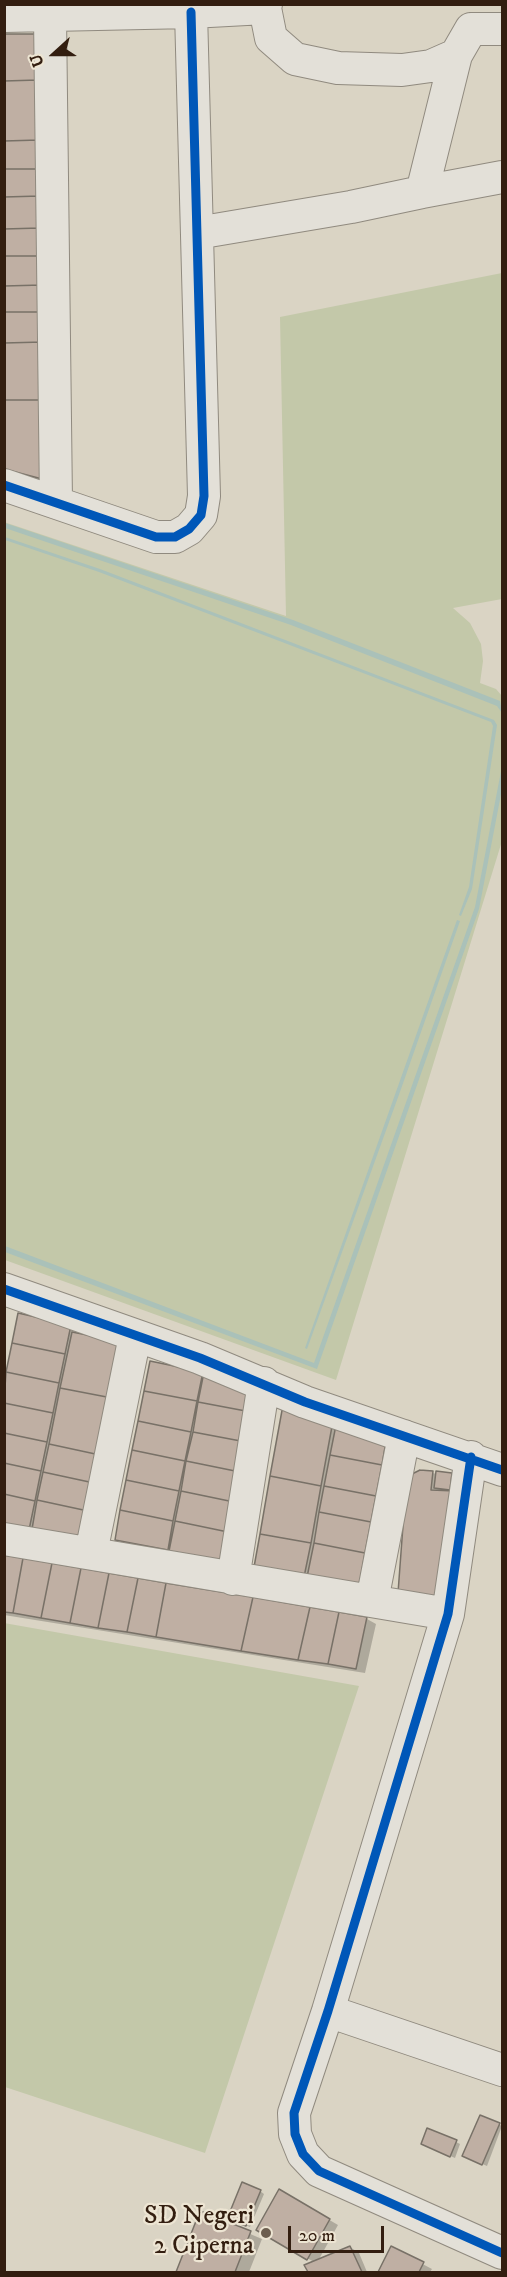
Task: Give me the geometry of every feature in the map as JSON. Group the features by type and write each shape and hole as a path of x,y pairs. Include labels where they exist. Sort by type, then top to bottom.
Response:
{"street":[{"path":"4,16 191,12 265,6 271,38 295,58 338,68 402,70 431,66 463,30 502,29"},
{"path":"4,485 156,537 175,537 189,530 201,515 204,496 191,12"},
{"path":"50,16 56,501"},
{"path":"422,192 463,30"},
{"path":"197,233 351,207 502,177"},
{"path":"5,1293 135,1336 264,1383 305,1402 471,1457 502,1470"},
{"path":"91,1553 135,1336"},
{"path":"233,1580 264,1383"},
{"path":"372,1601 404,1436"},
{"path":"471,1457 448,1614 328,2010 294,2114 295,2134 303,2154 319,2170 502,2253"},
{"path":"4,1539 233,1580 448,1614"},
{"path":"328,2010 502,2070"}],"green space":[{"path":"502,273 502,599 453,608 470,623 481,644 483,661 480,683 496,689 502,696 502,841 336,1380 5,1260 4,522 286,616 280,317"},
{"path":"4,1623 359,1686 205,2153 5,2087"}],"water":[{"path":"5,523 293,620 500,701 502,713 497,706 291,625 5,528"},
{"path":"5,537 100,569 494,720 497,725 472,889 461,916 459,915 469,887 493,726 491,722 99,572 5,540"},
{"path":"502,766 502,789 479,909 317,1369 5,1252 5,1246 314,1363 475,907"},
{"path":"457,920 460,921 307,1349 305,1348"}],"building":[{"path":"4,34 37,34 38,80 4,81"},
{"path":"38,80 39,140 4,141 4,81"},
{"path":"39,140 40,169 4,169 4,141"},
{"path":"4,169 40,169 40,196 4,197"},
{"path":"40,196 40,228 4,229 4,197"},
{"path":"40,228 41,256 4,256 4,229"},
{"path":"4,256 41,256 42,285 4,286"},
{"path":"42,285 42,312 4,312 4,286"},
{"path":"4,312 42,312 43,342 4,343"},
{"path":"43,342 44,400 4,400 4,343"},
{"path":"4,400 44,400 46,480 4,469"},
{"path":"18,1313 71,1325 65,1354 12,1343"},
{"path":"72,1332 123,1342 112,1398 60,1388"},
{"path":"12,1343 65,1354 59,1383 6,1372"},
{"path":"150,1361 203,1372 197,1401 144,1391"},
{"path":"6,1372 59,1383 53,1413 4,1403"},
{"path":"204,1372 258,1383 251,1412 198,1402"},
{"path":"60,1388 112,1398 100,1455 49,1444"},
{"path":"144,1391 197,1401 191,1432 138,1421"},
{"path":"198,1402 251,1412 246,1442 193,1432"},
{"path":"4,1403 53,1413 47,1442 4,1433"},
{"path":"283,1405 333,1421 321,1486 270,1476"},
{"path":"138,1421 191,1432 185,1461 132,1450"},
{"path":"336,1425 387,1435 382,1465 330,1455"},
{"path":"193,1432 246,1442 240,1472 186,1461"},
{"path":"4,1433 47,1442 41,1471 4,1463"},
{"path":"49,1444 100,1455 94,1483 43,1472"},
{"path":"132,1450 185,1461 179,1491 126,1480"},
{"path":"330,1455 382,1465 376,1496 324,1486"},
{"path":"186,1461 240,1472 234,1502 181,1491"},
{"path":"4,1463 41,1471 35,1501 4,1494"},
{"path":"420,1470 433,1471 431,1490 455,1491 443,1597 398,1593 406,1485 410,1475"},
{"path":"436,1471 452,1473 450,1490 434,1488"},
{"path":"43,1472 94,1483 88,1511 37,1500"},
{"path":"270,1476 321,1486 311,1543 260,1534"},
{"path":"126,1480 179,1491 173,1521 120,1510"},
{"path":"324,1486 376,1496 371,1522 319,1512"},
{"path":"181,1491 234,1502 228,1532 175,1521"},
{"path":"4,1494 35,1501 29,1530 4,1525"},
{"path":"37,1500 88,1511 83,1539 32,1529"},
{"path":"120,1510 173,1521 168,1550 115,1540"},
{"path":"319,1512 371,1522 365,1553 314,1543"},
{"path":"175,1521 228,1532 222,1561 169,1551"},
{"path":"260,1534 311,1543 304,1577 254,1567"},
{"path":"314,1543 365,1553 359,1587 307,1577"},
{"path":"4,1555 23,1558 13,1613 4,1612"},
{"path":"23,1558 52,1563 41,1618 13,1613"},
{"path":"52,1563 81,1568 70,1623 41,1618"},
{"path":"81,1568 109,1573 98,1628 70,1623"},
{"path":"109,1573 138,1578 127,1632 98,1628"},
{"path":"138,1578 166,1583 156,1637 127,1632"},
{"path":"166,1583 253,1597 241,1651 156,1637"},
{"path":"253,1597 310,1607 298,1660 241,1651"},
{"path":"310,1607 339,1612 328,1664 298,1660"},
{"path":"339,1612 367,1617 356,1669 328,1664"},
{"path":"480,2115 500,2123 482,2165 462,2156"},
{"path":"427,2128 457,2140 450,2157 421,2144"},
{"path":"242,2182 261,2190 246,2226 227,2219"},
{"path":"279,2189 330,2219 307,2260 256,2230"},
{"path":"200,2211 251,2231 235,2272 176,2272"},
{"path":"350,2246 362,2272 308,2272 304,2265"},
{"path":"391,2246 424,2262 419,2272 378,2272"}],"cycle path":[{"path":"4,485 156,537 175,537 189,529 201,515 204,496 191,12"},
{"path":"4,1289 200,1358 305,1402 502,1470"},
{"path":"471,1457 448,1614 328,2011 294,2113 295,2134 303,2154 319,2171 502,2253"}],"place":[{"name":"SD Negeri 2 Ciperna","path":"266,2233"}]}
